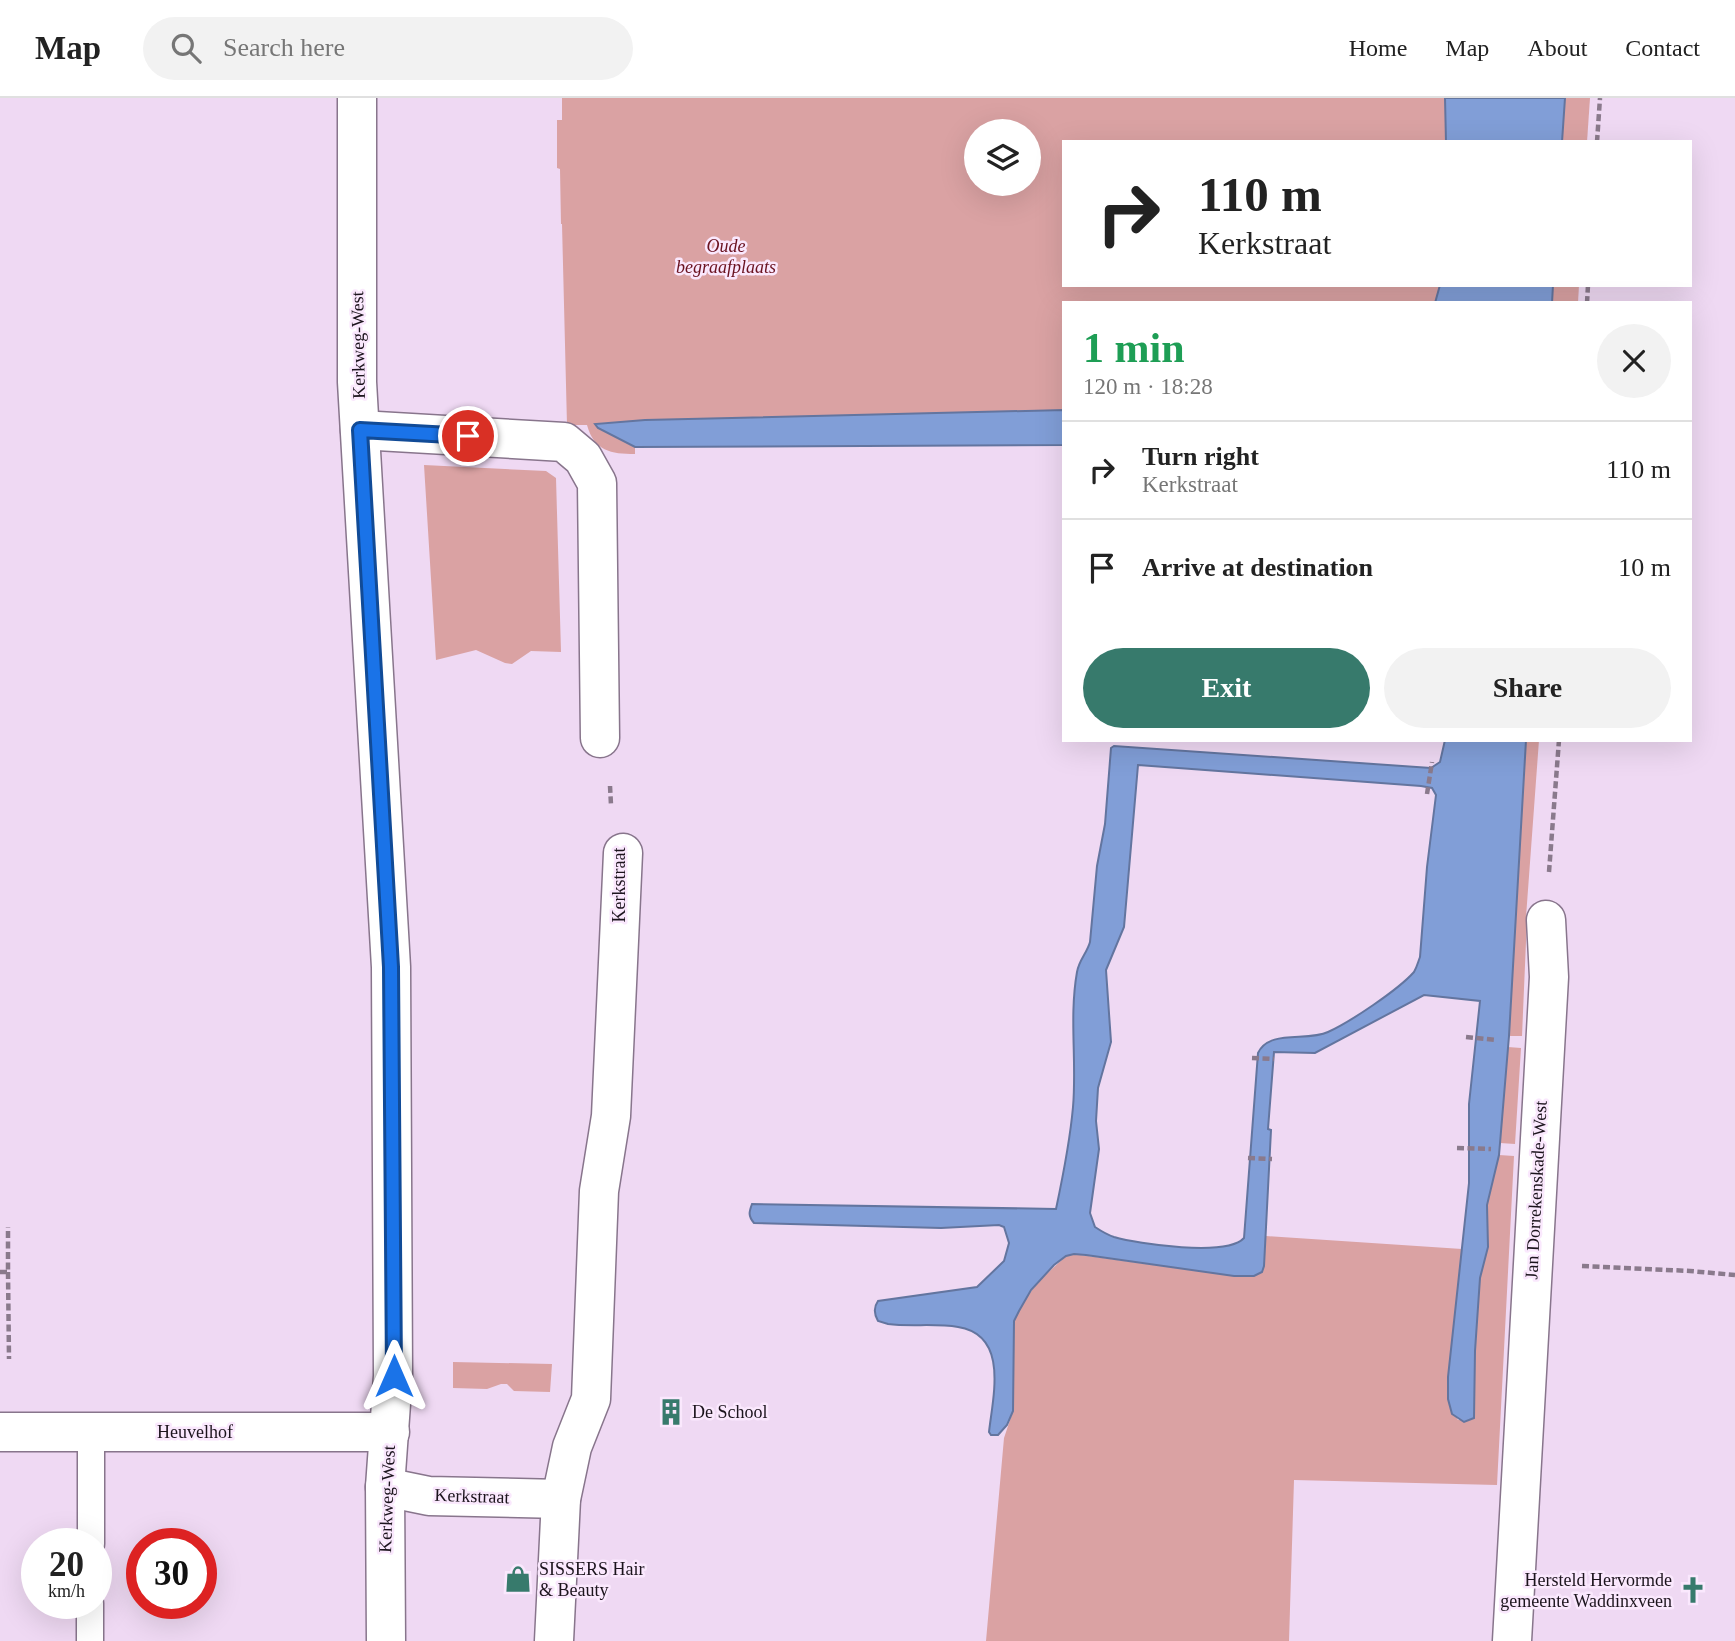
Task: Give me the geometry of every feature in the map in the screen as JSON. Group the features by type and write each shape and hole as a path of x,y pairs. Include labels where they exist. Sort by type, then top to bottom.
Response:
{"street":[{"name":"Kerkweg-West","path":"357,98 357,382 391,967 394,1376 385,1487 386,1641"},
{"path":"360,430 564,442 583,458 597,483 600,738"},
{"name":"Kerkstraat","path":"554,1641 561,1499 572,1447 591,1399 599,1191 611,1116 623,853"},
{"name":"Jan Dorrekenskade-West","path":"1512,1641 1549,977 1546,920"},
{"name":"Heuvelhof","path":"0,1432 390,1432"},
{"name":"Kerkstraat","path":"385,1487 429,1496 561,1499"}],"lane":[{"path":"90,1528 91,1433"},
{"path":"90,1619 90,1641"}],"path":[{"path":"1597,140 1600,98"},
{"name":"Kerkstraat","path":"600,738 610,771 611,808 623,853"},
{"path":"1546,920 1559,742"},
{"path":"1427,794 1432,762"},
{"path":"1466,1037 1476,1038"},
{"path":"1252,1058 1274,1059"},
{"path":"1457,1148 1499,1149"},
{"path":"1248,1158 1272,1158"},
{"path":"8,1227 9,1359"},
{"path":"1532,1264 1735,1275"},
{"path":"0,1272 8,1272"}],"green space":[{"name":"Oude begraafplaats","path":"562,98 1445,98 1446,140 1062,140 1062,287 1439,287 1436,301 1062,301 1062,410 599,423 596,426 635,447 635,454 611,452 599,446 587,425 567,425 560,169 557,168 557,120 562,120"},
{"path":"1565,98 1590,98 1587,140 1562,140"},
{"path":"1553,287 1579,287 1578,301 1552,301"},
{"path":"424,465 546,471 556,478 561,652 531,651 512,664 476,650 436,660"},
{"path":"1526,742 1539,742 1526,917 1522,1036 1509,1036"},
{"path":"1508,1047 1521,1048 1515,1144 1500,1143"},
{"path":"1499,1155 1514,1156 1497,1485 1294,1480 1289,1641 986,1641 1004,1438 1013,1411 1014,1321 1025,1299 1041,1279 1066,1256 1074,1254 1234,1276 1254,1276 1264,1266 1266,1236 1462,1249 1448,1377 1450,1408 1458,1420 1474,1418 1480,1278 1488,1247 1487,1205"},
{"path":"453,1362 552,1364 550,1392 514,1391 507,1384 487,1389 453,1388"}],"water":[{"path":"1445,98 1565,98 1562,140 1446,140"},
{"path":"1439,287 1553,287 1552,301 1436,301"},
{"path":"1062,410 1062,445 635,447 595,424 645,420"},
{"path":"1445,742 1526,742 1509,1036 1499,1155 1487,1205 1488,1247 1480,1278 1474,1418 1464,1422 1452,1414 1448,1399 1448,1377 1469,1183 1469,1104 1480,1001 1424,995 1315,1053 1274,1052 1262,1272 1254,1276 1234,1276 1086,1255 1066,1256 1031,1290 1014,1321 1013,1411 1007,1425 998,1435 991,1435 989,1432 994,1369 985,1342 974,1332 958,1327 888,1324 878,1321 875,1306 878,1301 977,1287 1004,1261 1009,1243 1004,1227 941,1228 752,1221 752,1204 1056,1209 1073,1107 1075,989 1078,968 1090,942 1097,866 1105,824 1111,748 1114,746 1431,768 1440,762","holes":["1138,765 1432,788 1436,795 1420,957 1414,972 1373,1005 1328,1032 1279,1038 1263,1046 1258,1053 1244,1238 1235,1244 1220,1247 1182,1247 1126,1240 1095,1227 1090,1213 1099,1149 1096,1121 1098,1088 1111,1042 1106,970 1124,927"]}],"place":[{"name":"De School","path":"671,1412"},
{"name":"SISSERS Hair & Beauty","path":"518,1579"},
{"name":"Hersteld Hervormde gemeente Waddinxveen","path":"1693,1590"}],"route":[{"path":"394,1376 391,967 360,430 468,436"}]}
